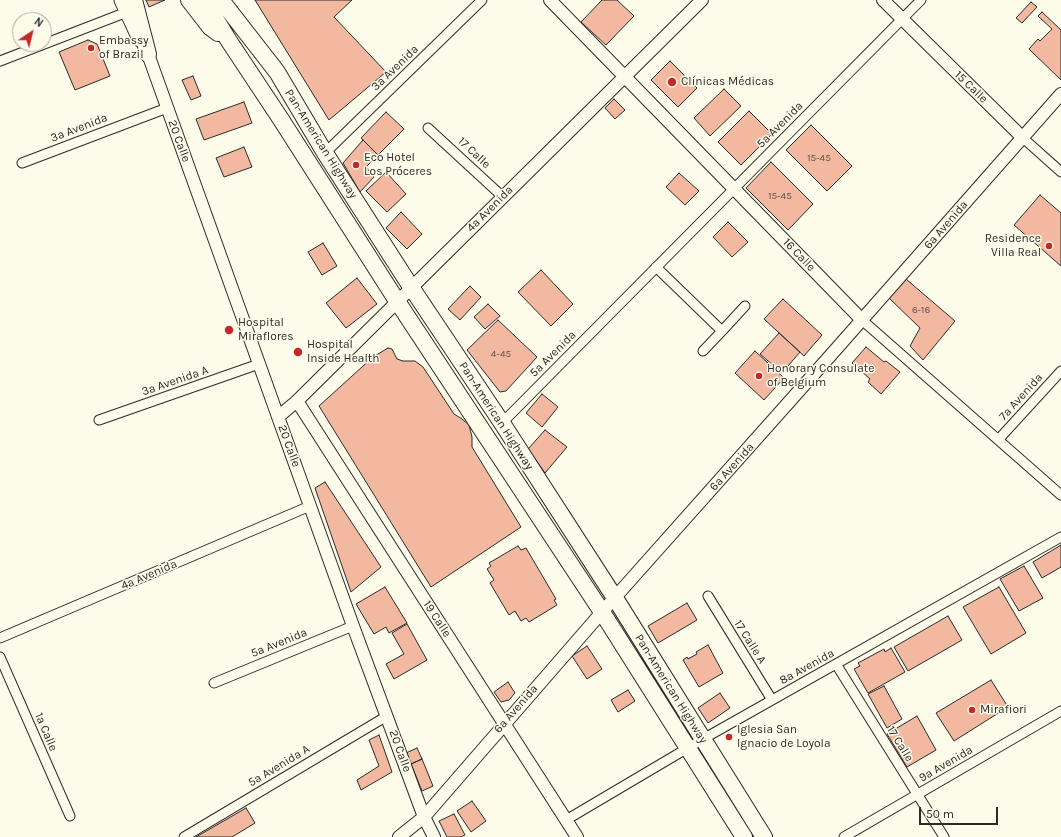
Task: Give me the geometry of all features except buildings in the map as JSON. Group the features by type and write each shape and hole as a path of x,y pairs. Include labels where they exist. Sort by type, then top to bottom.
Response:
{"highway":[{"path":"189,0 210,27 229,41"},
{"name":"Pan-American Highway","path":"204,0 397,301 602,612 744,837"},
{"name":"Pan-American Highway","path":"222,0 277,72 325,153 615,598 764,837"},
{"path":"235,0 277,72"},
{"path":"127,4 148,54"}],"street":[{"name":"3a Avenida","path":"325,153 482,0"},
{"name":"16 Calle","path":"550,0 862,320 1061,495"},
{"name":"4a Avenida","path":"278,417 297,401 702,0"},
{"name":"15 Calle","path":"883,0 1023,138 1061,172"},
{"name":"5a Avenida","path":"502,423 921,0"},
{"path":"0,61 127,4"},
{"name":"20 Calle","path":"148,54 353,626 424,817 434,837"},
{"name":"6a Avenida","path":"399,837 424,817 602,612 1061,94"},
{"name":"3a Avenida","path":"22,163 167,108"},
{"name":"17 Calle","path":"428,128 503,197"},
{"path":"656,268 722,331"},
{"path":"704,351 745,306"},
{"name":"3a Avenida A","path":"99,420 259,364"},
{"name":"7a Avenida","path":"998,440 1061,371"},
{"name":"19 Calle","path":"297,401 577,837"},
{"name":"4a Avenida","path":"0,638 310,506"},
{"name":"8a Avenida","path":"566,820 687,748 1061,537"},
{"name":"17 Calle A","path":"708,596 772,700"},
{"name":"5a Avenida","path":"214,683 353,626"},
{"name":"1a Calle","path":"0,657 70,816"},
{"name":"17 Calle","path":"836,664 944,837"},
{"name":"9a Avenida","path":"844,837 1061,711"},
{"name":"5a Avenida A","path":"184,837 387,716"}],"place":[{"name":"Embassy of Brazil","path":"91,48"},
{"name":"Clínicas Médicas","path":"672,82"},
{"name":"Eco Hotel Los Próceres","path":"356,165"},
{"name":"Residence Villa Real","path":"1049,246"},
{"name":"Hospital Miraflores","path":"229,330"},
{"name":"Hospital Inside Health","path":"298,352"},
{"name":"Honorary Consulate of Belgium","path":"759,376"},
{"name":"Mirafiori","path":"972,710"},
{"name":"Iglesia San Ignacio de Loyola","path":"729,737"}]}
